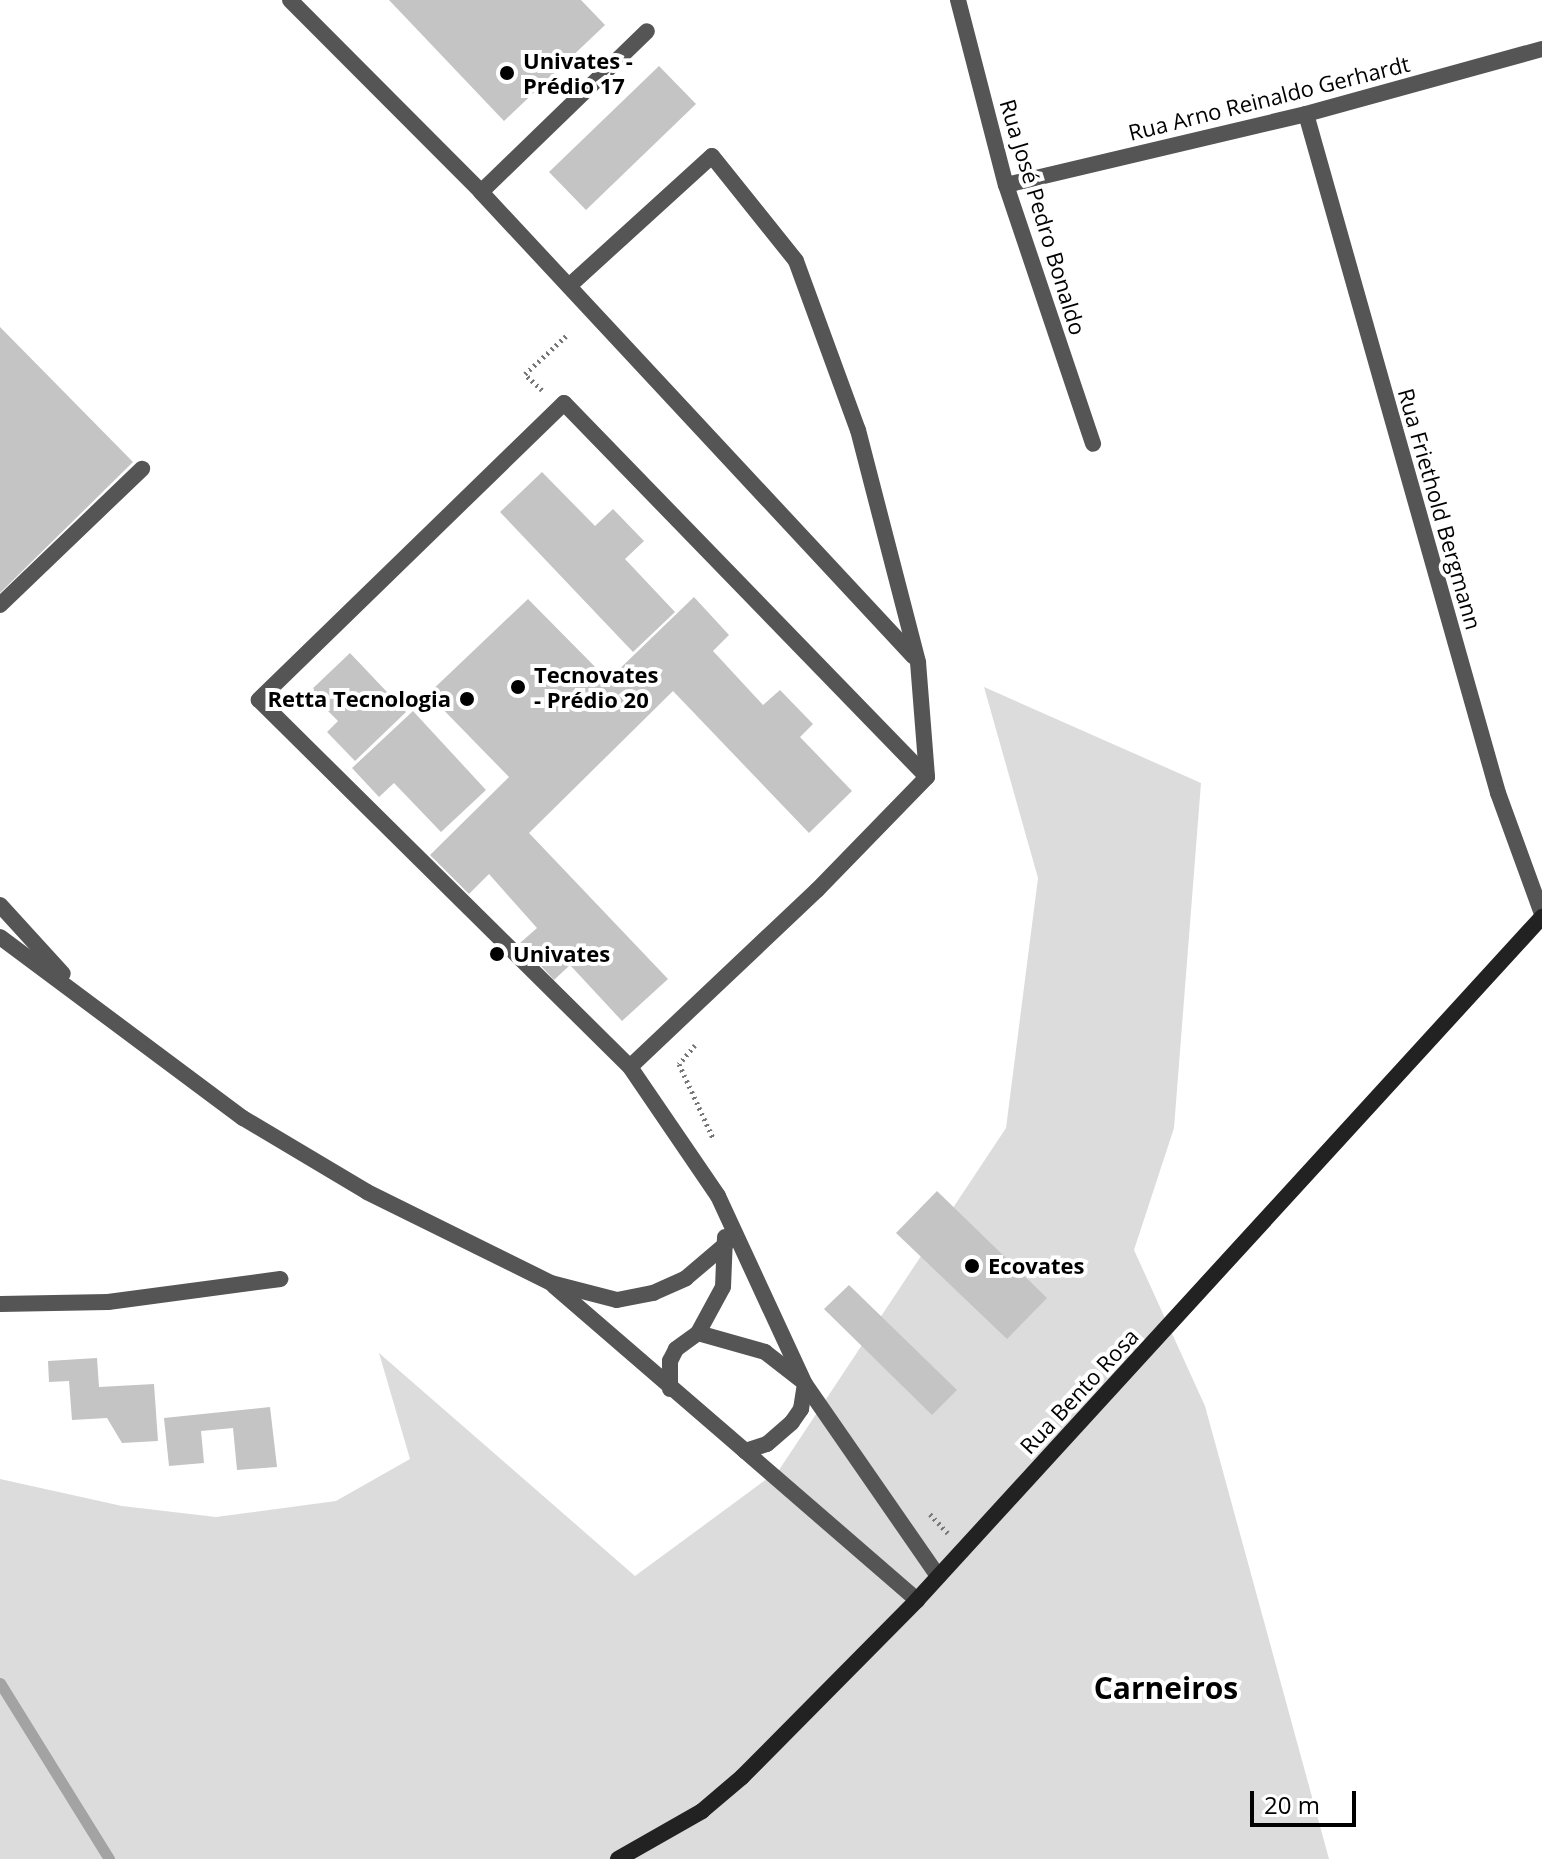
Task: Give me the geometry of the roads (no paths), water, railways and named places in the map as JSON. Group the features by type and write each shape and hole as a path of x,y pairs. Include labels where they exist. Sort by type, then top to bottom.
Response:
{"main road":[{"name":"Rua Bento Rosa","path":"618,1859 702,1811 742,1777 917,1600 1542,916"}],"street":[{"path":"290,0 481,192 918,662"},
{"name":"Rua José Pedro Bonaldo","path":"958,0 1006,185 1093,444"},
{"path":"481,192 647,31"},
{"name":"Rua Arno Reinaldo Gerhardt","path":"1006,185 1306,114 1542,49"},
{"name":"Rua Friethold Bergmann","path":"1306,114 1498,793 1542,916"},
{"path":"569,286 712,156 796,261 858,430 918,662 927,777 807,900 630,1067"},
{"path":"927,777 564,403 259,700 630,1067 718,1196 805,1384 938,1576"},
{"path":"0,605 142,469"},
{"path":"0,905 88,1002"},
{"path":"0,937 255,1125 367,1192 551,1283 617,1300 653,1293 686,1278 726,1244"},
{"path":"670,1389 676,1349 698,1333 723,1287 726,1244 718,1196"},
{"path":"0,1304 108,1302 280,1279"},
{"path":"551,1283 917,1600"},
{"path":"698,1333 765,1352 805,1384"},
{"path":"745,1451 767,1444 792,1422 801,1409 805,1384"}],"waterway":[{"path":"0,1683 109,1859"}],"place":[{"name":"Univates - Prédio 17","path":"507,73"},
{"name":"Tecnovates - Prédio 20","path":"518,687"},
{"name":"Retta Tecnologia","path":"467,699"},
{"name":"Univates","path":"497,954"},
{"name":"Ecovates","path":"972,1266"}],"district":[{"name":"Carneiros","path":"1166,1688"}]}
